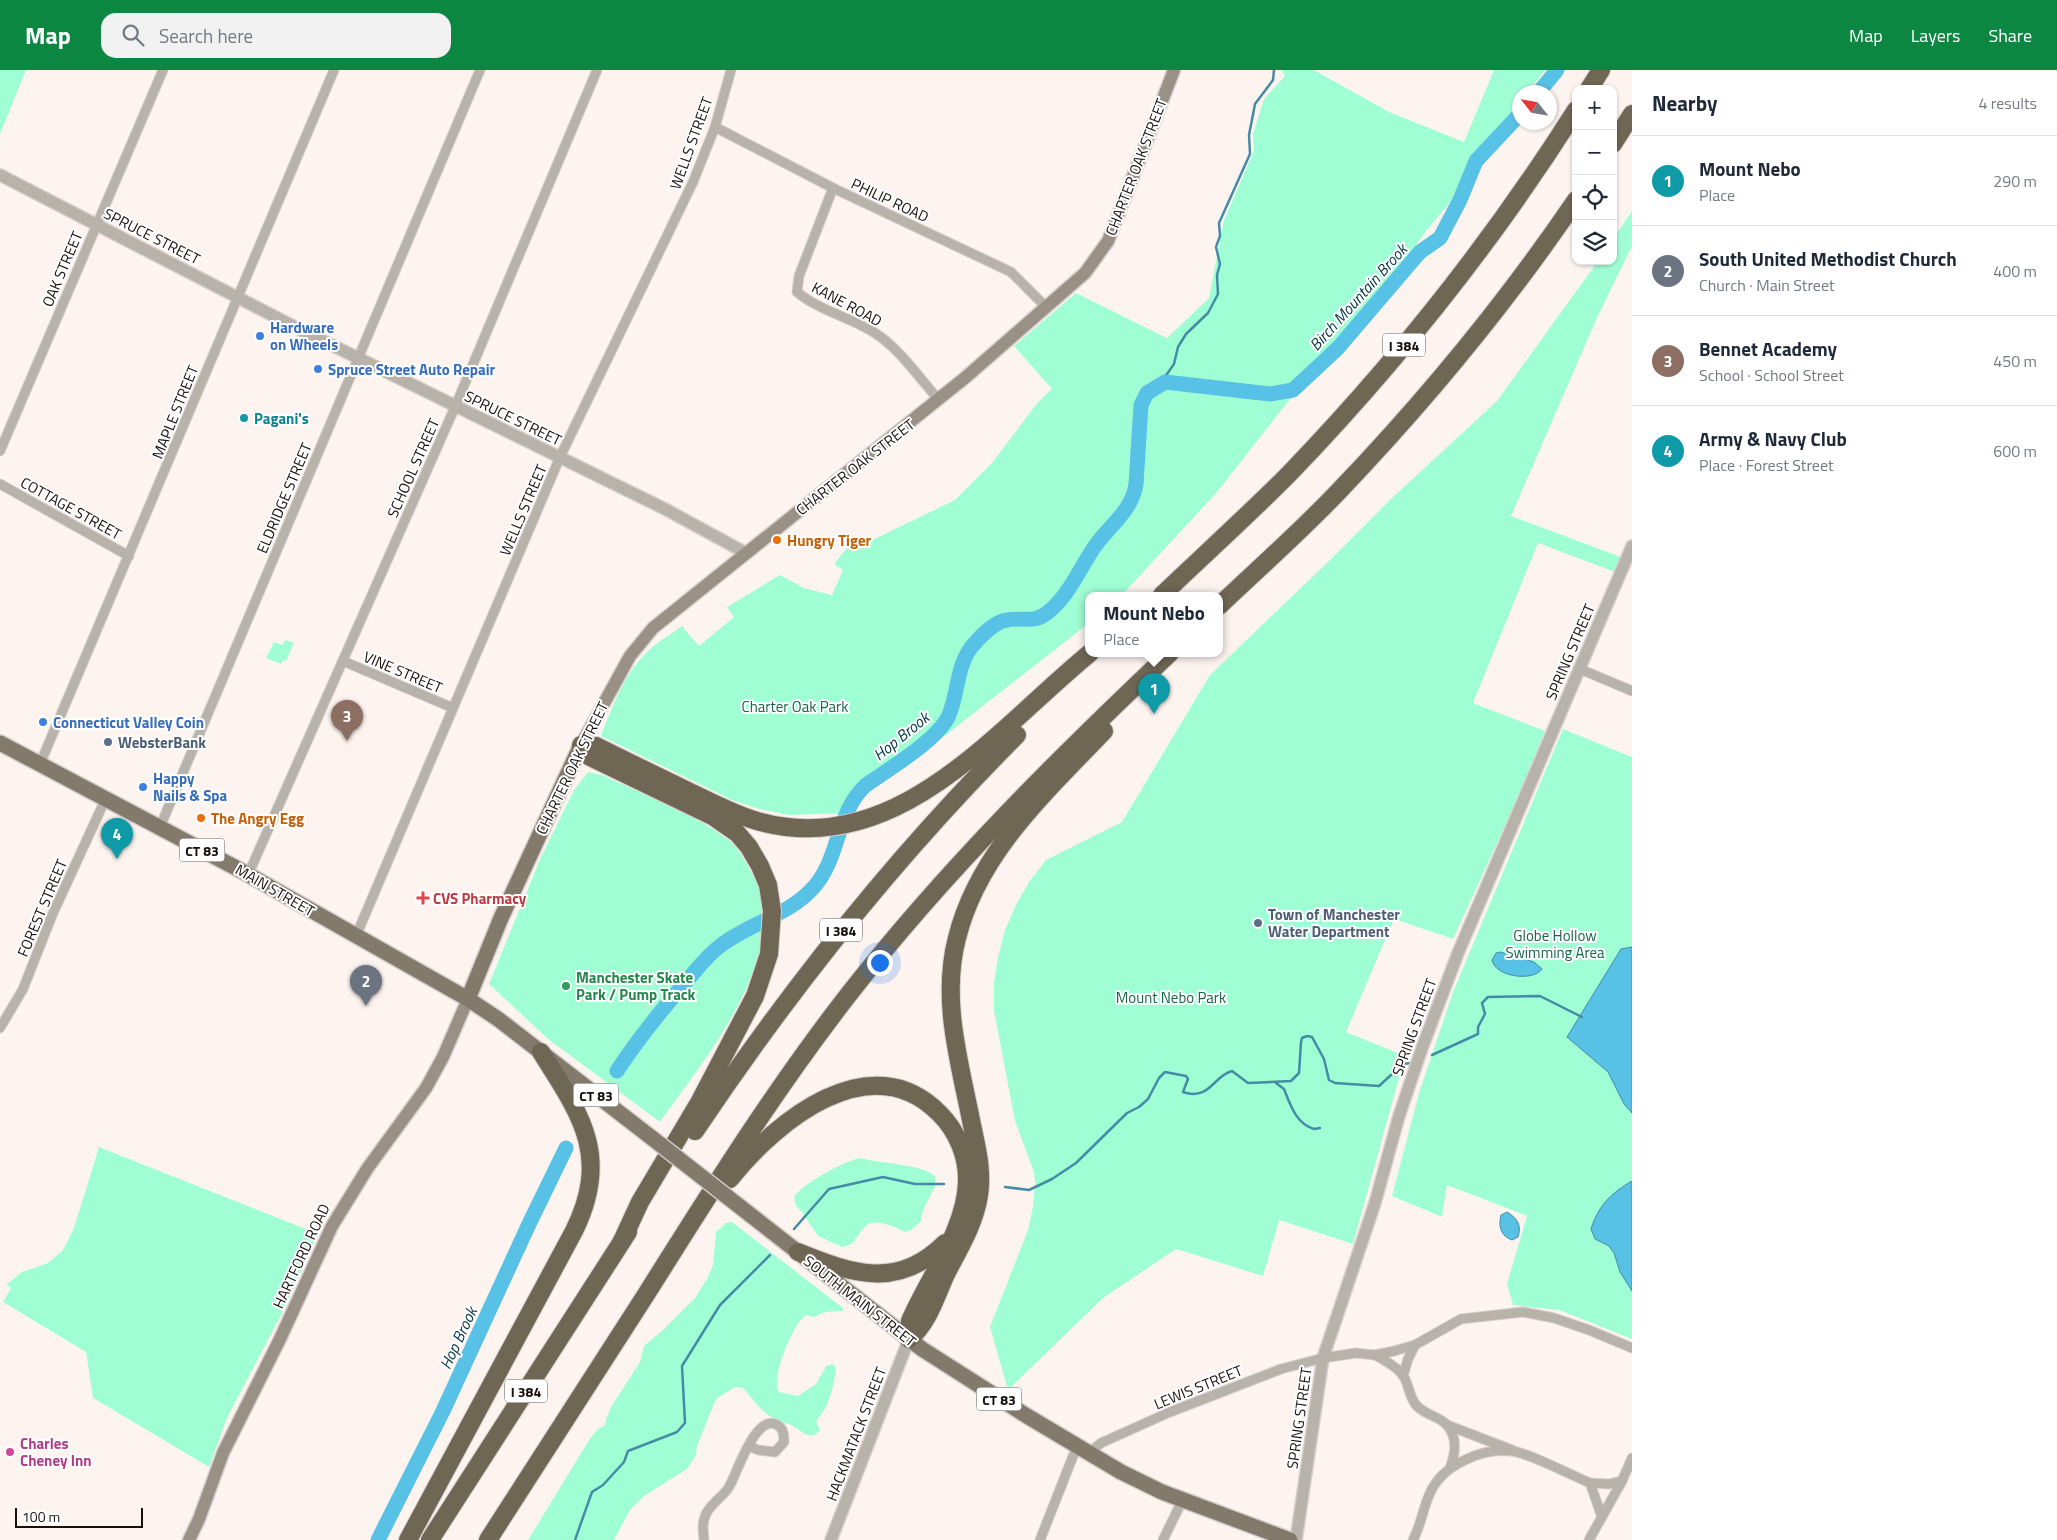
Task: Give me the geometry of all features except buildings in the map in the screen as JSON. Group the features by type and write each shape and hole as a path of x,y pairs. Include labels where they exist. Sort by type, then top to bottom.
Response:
{"highway":[{"path":"1592,85 1601,70"},
{"path":"1617,138 1632,114"},
{"name":"I 384","path":"1165,592 1300,462 1406,343 1496,227 1572,116"},
{"path":"1223,602 1338,492 1409,415 1498,306 1572,205"},
{"path":"581,745 596,746 748,818 792,827 824,827 858,821 908,800 956,771 999,736 1086,657"},
{"name":"I 384","path":"430,1540 622,1242 754,1045 856,912 982,769 1098,657"},
{"name":"I 384","path":"488,1540 783,1083 878,958 934,892 1016,802 1166,657"},
{"path":"909,1339 923,1323 970,1226 980,1193 979,1159 953,1032 950,1003 954,954 968,902 988,864 1011,832 1083,753 1149,686 1171,657"},
{"path":"581,745 590,756 707,814 730,828 746,842 757,859 766,879 770,896 771,931 766,964 751,1003 700,1100 646,1191 622,1242"},
{"path":"408,1540 574,1231 587,1199 591,1165 584,1128 574,1105 540,1052"},
{"path":"667,1261 694,1230 736,1172 775,1132 821,1100 861,1087 884,1087 914,1095 937,1111 951,1128 962,1150 967,1177 964,1205 955,1228 913,1315 909,1326 909,1339"},
{"path":"798,1252 850,1272 867,1274 890,1273 909,1268 928,1257 947,1240 955,1228"}],"main road":[{"name":"CHARTER OAK STREET","path":"468,999 512,894 581,745 612,685 638,645 653,628 939,400 1085,274 1108,241 1174,70"},
{"name":"MAIN STREET","path":"0,743 248,875 468,999"},
{"name":"SOUTH MAIN STREET","path":"468,999 652,1138 909,1339 976,1384 1137,1480 1182,1501 1290,1540"},
{"name":"HARTFORD ROAD","path":"189,1540 199,1519 223,1453 280,1338 332,1226 367,1169 429,1083 450,1042 468,999"}],"street":[{"name":"OAK STREET","path":"0,451 163,70"},
{"name":"MAPLE STREET","path":"40,764 334,70"},
{"name":"ELDRIDGE STREET","path":"160,827 480,70"},
{"name":"SCHOOL STREET","path":"248,875 455,407 597,70"},
{"name":"WELLS STREET","path":"356,936 560,457 693,182 715,126 731,70"},
{"name":"PHILIP ROAD","path":"715,126 832,188 1011,272 1047,308"},
{"name":"SPRUCE STREET","path":"0,175 359,359 665,509 746,553"},
{"name":"KANE ROAD","path":"832,188 799,276 797,292 810,303 875,333 893,348 939,400"},
{"name":"COTTAGE STREET","path":"0,484 129,556"},
{"name":"SPRING STREET","path":"1296,1540 1323,1358 1375,1203 1400,1116 1437,1005 1632,546"},
{"name":"VINE STREET","path":"343,661 453,708"},
{"path":"1580,669 1632,691"},
{"name":"FOREST STREET","path":"0,1028 23,989 53,913 106,798"},
{"path":"1375,1355 1415,1345 1461,1320 1523,1312 1580,1327 1632,1348"},
{"name":"HACKMATACK STREET","path":"830,1540 909,1339"},
{"path":"1403,1376 1415,1345"},
{"name":"LEWIS STREET","path":"1083,1449 1206,1397 1281,1369 1356,1352 1375,1355"},
{"path":"1375,1355 1403,1376 1411,1398 1418,1407 1447,1425 1590,1483 1609,1484 1622,1480"},
{"path":"1413,1540 1419,1528 1430,1493 1450,1468 1454,1457 1454,1439 1447,1425"},
{"path":"704,1540 703,1524 706,1514 729,1487 749,1446"},
{"path":"1040,1540 1083,1449"},
{"path":"1450,1468 1484,1454 1512,1450"},
{"path":"1589,1540 1632,1458"},
{"path":"1590,1483 1602,1517"},
{"path":"1163,1540 1182,1501"}],"green space":[{"path":"0,70 26,70 0,134"},
{"name":"Charter Oak Park","path":"1282,70 1314,70 1389,112 1464,142 1494,70 1545,70 1533,85 1512,85 1512,116 1478,168 1426,231 1385,289 1294,394 1217,492 1125,592 1085,592 1085,626 946,735 911,754 872,783 848,813 790,815 759,809 732,800 601,736 609,714 630,672 653,646 682,626 699,646 734,617 727,607 780,575 804,588 832,595 843,570 834,564 846,549 860,546 955,500 992,463 1038,402 1052,389 1014,346 1076,293 1167,338 1209,298 1224,220 1254,151 1253,134 1264,99 1285,76"},
{"name":"Mount Nebo Park","path":"1632,211 1632,246 1596,320 1511,516 1621,557 1615,572 1538,543 1473,703 1545,731 1513,808 1453,939 1394,919 1346,1032 1405,1056 1353,1244 1279,1220 1263,1276 1176,1249 1103,1298 1008,1390 990,1327 1028,1230 1035,1184 1034,1172 1015,1121 994,1011 994,983 998,957 1005,930 1016,905 1029,882 1046,860 1122,822 1210,675 1393,497 1497,401 1595,265 1617,265 1617,233"},
{"path":"286,640 294,643 286,661 283,660 281,664 266,658 274,642 282,645"},
{"name":"Globe Hollow Swimming Area","path":"1563,729 1632,757 1632,1339 1559,1310 1513,1305 1507,1284 1527,1216 1447,1185 1442,1217 1392,1196 1419,1093 1453,992"},
{"path":"588,772 602,775 668,805 700,821 730,841 739,851 760,887 764,921 759,952 749,983 715,1044 660,1122 548,1039 489,984 541,857 574,790"},
{"path":"99,1147 318,1234 282,1313 227,1418 209,1467 93,1398 86,1352 3,1302 11,1288 6,1285 22,1272 48,1263 63,1250 74,1228"},
{"path":"860,1158 910,1166 928,1172 935,1176 935,1187 923,1210 921,1221 911,1230 905,1232 888,1225 869,1224 863,1228 855,1240 842,1247 818,1236 796,1206 794,1197 805,1186 824,1174"},
{"path":"732,1222 843,1308 843,1311 825,1312 814,1317 806,1315 789,1339 780,1364 777,1385 779,1392 798,1396 816,1384 826,1366 833,1364 836,1367 834,1383 827,1405 816,1422 820,1430 816,1434 809,1435 771,1417 762,1410 743,1388 735,1387 716,1399 697,1446 696,1455 687,1469 644,1496 630,1510 614,1540 528,1540 591,1437 599,1428 606,1425 605,1422 611,1407 640,1362 644,1346 695,1298 713,1265 716,1232 726,1223"}],"water":[{"path":"1632,947 1632,1113 1624,1104 1608,1072 1567,1037 1621,949"},
{"path":"1501,952 1534,962 1542,969 1531,975 1515,976 1507,974 1495,966 1492,960 1496,953"},
{"path":"1632,1181 1632,1291 1620,1272 1614,1253 1609,1246 1595,1239 1591,1229 1597,1213 1606,1201"},
{"path":"1507,1212 1516,1219 1519,1225 1518,1237 1512,1240 1505,1236 1500,1227 1501,1215"}],"waterway":[{"path":"1160,384 1174,364 1178,347 1186,334 1208,313 1218,294 1217,275 1220,264 1216,247 1220,236 1219,223 1250,154 1249,135 1255,104 1273,80 1274,70"},
{"name":"Birch Mountain Brook","path":"1545,85 1557,70"},
{"name":"Hop Brook","path":"617,1071 658,1016 710,954 731,938 792,906 813,888 822,876 834,850 843,822 856,796 866,785 900,762 935,734 944,724 952,706 964,660 977,640 997,623 1012,619 1035,619 1044,615 1060,601 1095,546 1120,517 1134,494 1141,405 1147,393 1165,382 1270,394 1293,390 1338,348 1420,252 1440,238 1460,200 1476,161 1512,123"},
{"path":"1432,1055 1478,1034 1478,1027 1485,1014 1482,1003 1488,997 1540,996 1582,1017"},
{"path":"1005,1187 1029,1190 1052,1179 1076,1163 1127,1113 1139,1107 1148,1099 1159,1078 1165,1072 1186,1076 1188,1079 1183,1092 1192,1094 1205,1091 1220,1078 1232,1071 1248,1083 1291,1081 1299,1073 1301,1042 1302,1038 1307,1036 1312,1037 1324,1059 1329,1080 1335,1083 1379,1086 1403,1064 1411,1063"},
{"path":"1276,1083 1284,1089 1298,1118 1314,1129 1320,1128"},
{"name":"Hop Brook","path":"378,1540 443,1411 566,1148"},
{"path":"794,1229 829,1189 883,1177 915,1184 944,1184"},
{"path":"575,1540 592,1492 603,1485 624,1462 628,1451 677,1432 685,1423 682,1366 720,1305 770,1255"}],"place":[{"name":"Hardware on Wheels","path":"260,336"},
{"name":"Spruce Street Auto Repair","path":"318,369"},
{"name":"Pagani's","path":"244,418"},
{"name":"Hungry Tiger","path":"777,540"},
{"name":"Mount Nebo","path":"1154,714"},
{"name":"Connecticut Valley Coin","path":"43,722"},
{"name":"Bennet Academy","path":"347,741"},
{"name":"WebsterBank","path":"108,742"},
{"name":"Happy Nails & Spa","path":"143,787"},
{"name":"The Angry Egg","path":"201,818"},
{"name":"Army & Navy Club","path":"117,859"},
{"name":"CVS Pharmacy","path":"423,898"},
{"name":"Town of Manchester Water Department","path":"1258,923"},
{"name":"Manchester Skate Park / Pump Track","path":"566,986"},
{"name":"South United Methodist Church","path":"366,1006"},
{"name":"Charles Cheney Inn","path":"10,1452"}]}
